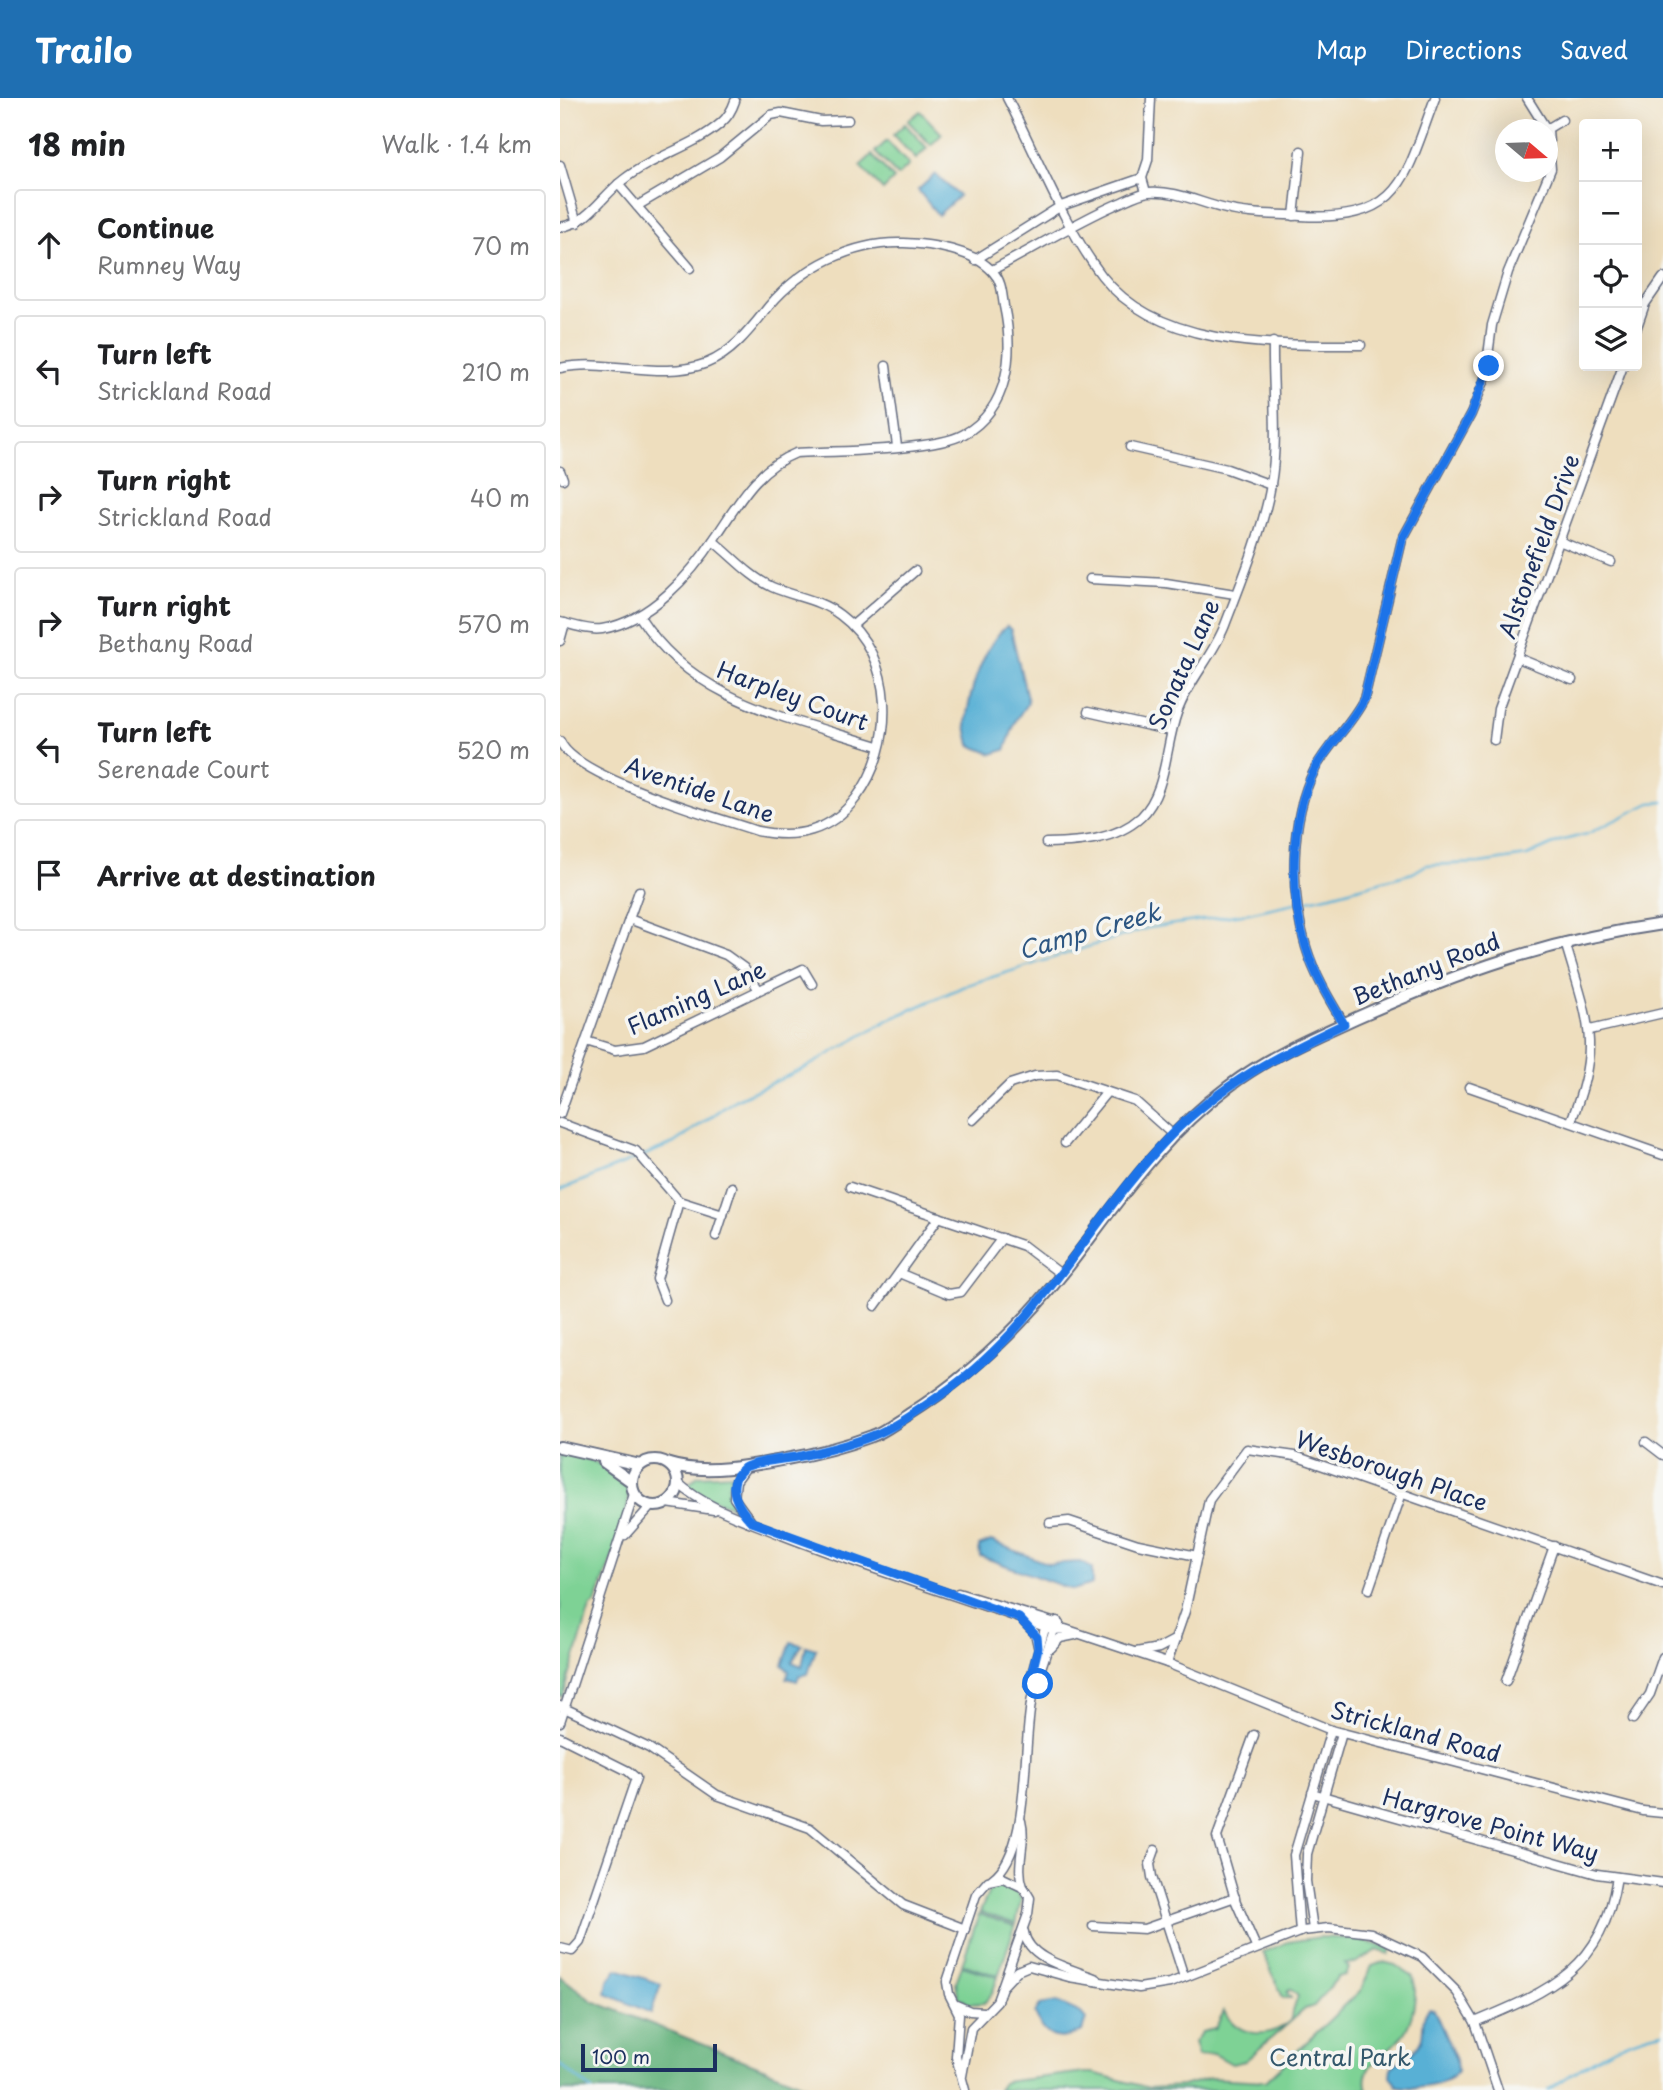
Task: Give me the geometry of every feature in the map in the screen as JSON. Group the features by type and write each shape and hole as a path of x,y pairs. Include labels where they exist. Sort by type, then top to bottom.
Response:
{"street":[{"path":"1007,98 1061,206 1104,278 1145,314 1196,334 1361,345"},
{"path":"1146,192 1142,178 1148,160 1151,98"},
{"path":"992,270 1071,224 1146,192 1169,193 1254,214 1321,218 1348,216 1374,207 1385,200 1410,167 1435,98"},
{"path":"1527,98 1540,119"},
{"path":"560,227 577,223 592,212 618,184 636,171 701,138 723,122 736,99"},
{"path":"637,206 720,158 771,115 782,113 821,121 848,120"},
{"path":"1558,123 1562,120"},
{"path":"1294,216 1301,151"},
{"path":"560,166 577,223"},
{"path":"975,260 1061,206 1142,178"},
{"path":"1344,1024 1321,984 1306,947 1300,918 1295,878 1301,807 1309,781 1322,757 1350,722 1364,699 1402,540 1481,392 1491,352 1492,325 1508,272 1546,182"},
{"path":"618,184 690,268"},
{"path":"560,368 597,364 668,371 710,362 743,337 779,296 823,263 861,247 916,243 956,251 992,270 1000,281 1010,339 1005,380 991,409 973,429 936,444 796,453 784,458 755,479 695,566 640,617 601,629 562,622 560,641"},
{"path":"1642,313 1663,278"},
{"name":"Sonata Lane","path":"1046,843 1088,841 1126,827 1140,818 1156,793 1171,731 1195,674 1224,628 1271,485 1273,341"},
{"path":"886,366 897,446"},
{"name":"Alstonefield Drive","path":"1494,740 1498,709 1621,371"},
{"path":"1130,447 1227,469 1271,485"},
{"name":"Aventide Lane","path":"560,741 572,757 607,778 757,831 780,836 821,829 848,808 864,786 878,746 885,709 882,682 873,656 853,625 819,602 759,580 713,541"},
{"path":"1559,541 1611,562"},
{"path":"853,625 915,571"},
{"path":"1090,579 1166,583 1235,594"},
{"name":"Harpley Court","path":"640,617 668,655 711,688 736,699 878,746"},
{"path":"1518,658 1572,680"},
{"path":"1088,712 1171,731"},
{"path":"560,1114 639,891"},
{"path":"629,919 726,955 744,968 760,990"},
{"name":"Bethany Road","path":"669,1464 697,1469 753,1464 806,1455 874,1436 946,1392 1004,1343 1062,1275 1172,1134 1201,1107 1255,1068 1344,1024 1469,970 1565,942 1663,924"},
{"path":"1565,942 1590,1030 1587,1076 1571,1121"},
{"name":"Flaming Lane","path":"586,1041 615,1050 644,1046 803,969 812,984"},
{"path":"1590,1030 1663,1013"},
{"path":"973,1119 1010,1084 1035,1076 1057,1075 1135,1101 1172,1134"},
{"path":"1469,1087 1663,1155"},
{"path":"1065,1143 1107,1092"},
{"path":"560,1123 636,1151 679,1201 723,1215"},
{"path":"716,1236 732,1187"},
{"path":"849,1187 1024,1246 1062,1275"},
{"path":"665,1300 657,1279 679,1201"},
{"path":"875,1306 939,1217"},
{"path":"899,1272 949,1294 961,1292 1002,1238"},
{"path":"1646,1441 1663,1455"},
{"path":"560,1447 640,1465 656,1460 669,1464 678,1481 694,1497 724,1512 1019,1618 1051,1624"},
{"name":"Wesborough Place","path":"1167,1663 1176,1639 1213,1492 1247,1449 1295,1456 1663,1585"},
{"path":"589,1454 620,1470 632,1482"},
{"path":"752,1522 738,1506 734,1490 739,1474 753,1464"},
{"path":"560,1722 562,1707 620,1544 634,1494 632,1482 640,1465"},
{"name":"Bethany Road","path":"678,1481 697,1469"},
{"path":"667,1503 676,1494 678,1481"},
{"path":"1369,1589 1402,1493"},
{"path":"634,1494 651,1506"},
{"path":"620,1544 632,1524 651,1506 667,1503 724,1512"},
{"path":"1050,1523 1069,1521 1138,1544 1197,1556"},
{"path":"1506,1681 1554,1546"},
{"path":"928,1586 1051,1624"},
{"path":"1019,1618 1035,1633 1038,1648"},
{"path":"1034,1691 1029,1685 1038,1648 1051,1624"},
{"path":"965,2090 956,2057 959,2014 947,1982 976,1895 1006,1866 1020,1819 1034,1691 1045,1660 1051,1624"},
{"name":"Strickland Road","path":"1051,1624 1167,1663 1331,1730 1628,1807 1663,1813"},
{"path":"1045,1660 1060,1638 1087,1636"},
{"path":"1133,1653 1158,1648 1176,1639"},
{"path":"1633,1718 1650,1694 1663,1657"},
{"path":"562,1707 649,1748 717,1795 810,1828 903,1905 965,1929"},
{"path":"1300,1932 1294,1860 1331,1730"},
{"path":"1313,1929 1306,1881 1307,1854 1342,1733"},
{"path":"1254,1735 1218,1833 1235,1897 1256,1947"},
{"path":"560,1737 628,1771 636,1778 580,1942 572,1951 560,1948"},
{"name":"Hargrove Point Way","path":"1312,1793 1617,1877 1663,1883"},
{"path":"962,2076 970,2032 977,2018 997,2001 1030,1906 1030,1898 1023,1887 1019,1871 1023,1838 1020,1819"},
{"path":"1155,1850 1150,1870 1164,1924 1184,1977"},
{"path":"1475,2022 1534,1997 1553,1986 1576,1966 1604,1928 1617,1877"},
{"path":"991,1880 1003,1878 1023,1887"},
{"path":"1093,1926 1136,1931 1164,1924 1235,1897"},
{"path":"1023,1928 1025,1940 1033,1952 1112,1986"},
{"path":"1003,1986 1017,1971 1029,1966 1112,1986 1149,1987 1184,1977 1300,1932 1313,1929 1364,1931 1415,1952 1452,1985 1475,2022 1498,2090"},
{"path":"953,2002 970,2011 986,2011"},
{"path":"959,2030 970,2032"}],"green space":[{"path":"920,111 942,134 931,145 908,121"},
{"path":"905,124 927,148 916,159 893,135"},
{"path":"887,141 909,165 898,176 875,152"},
{"path":"872,155 894,179 883,190 860,166"},
{"path":"560,1453 607,1467 622,1478 629,1495 623,1525 595,1604 590,1608 563,1697 560,1696"},
{"path":"732,1474 728,1486 731,1506 702,1496 687,1486 698,1476"},
{"path":"1004,1885 1016,1891 1021,1900 1016,1924 980,1912 989,1891"},
{"path":"979,1914 1015,1926 998,1976 962,1964"},
{"path":"1320,1937 1357,1939 1391,1949 1389,1954 1377,1950 1355,1963 1345,1964 1349,1968 1345,1975 1338,1977 1314,2006 1305,2009 1245,2061 1232,2064 1214,2054 1198,2056 1194,2042 1202,2032 1215,2029 1224,2011 1237,2026 1254,2033 1272,2031 1290,2021 1298,1996 1290,1989 1287,1993 1291,1998 1283,1998 1263,1952 1288,1942"},
{"name":"Central Park","path":"1383,1962 1395,1965 1413,1977 1415,2000 1405,2031 1367,2073 1367,2090 998,2090 1004,2082 1077,2073 1093,2073 1149,2088 1183,2086 1210,2078 1266,2081 1361,1990 1372,1966"},
{"path":"962,1966 998,1977 992,1994 984,2003 969,2004 958,1996 956,1982"},
{"path":"560,1976 593,2001 819,2090 560,2090"}],"water":[{"path":"935,174 959,196 938,215 918,190"},
{"path":"1007,626 1011,630 1028,702 1016,720 1005,750 992,754 970,745 966,723 970,698 984,657 998,634"},
{"path":"991,1541 1048,1564 1080,1562 1092,1568 1092,1584 1073,1590 980,1556 979,1546"},
{"path":"791,1642 802,1645 792,1662 802,1666 806,1646 816,1649 808,1674 799,1676 797,1681 787,1678 789,1671 783,1665"},
{"path":"617,1969 661,1984 651,2013 606,1994 608,1981"},
{"path":"1057,2002 1081,2013 1086,2019 1082,2031 1059,2038 1047,2033 1035,2013 1040,2005"},
{"path":"1429,2009 1434,2010 1456,2060 1457,2072 1444,2081 1429,2086 1397,2086 1390,2076 1391,2068 1418,2046"}],"waterway":[{"name":"Camp Creek","path":"560,1190 674,1143 735,1100 807,1067 890,1019 967,985 1148,928 1249,913 1331,895 1413,873 1426,865 1480,863 1527,856 1560,841 1587,834 1650,803 1663,802"},
{"path":"1548,2090 1617,2047 1663,2032"},
{"path":"560,2064 592,2090"}],"route":[{"path":"1038,1684 1034,1691 1029,1685 1038,1648 1037,1637 1019,1618 821,1550 752,1522 734,1498 736,1481 744,1468 753,1464 806,1455 874,1436 946,1392 1004,1343 1062,1275 1150,1158 1201,1107 1266,1062 1344,1024 1321,984 1306,947 1300,918 1295,878 1301,807 1309,781 1322,757 1350,722 1364,699 1402,540 1438,468 1471,414 1489,366"}]}
